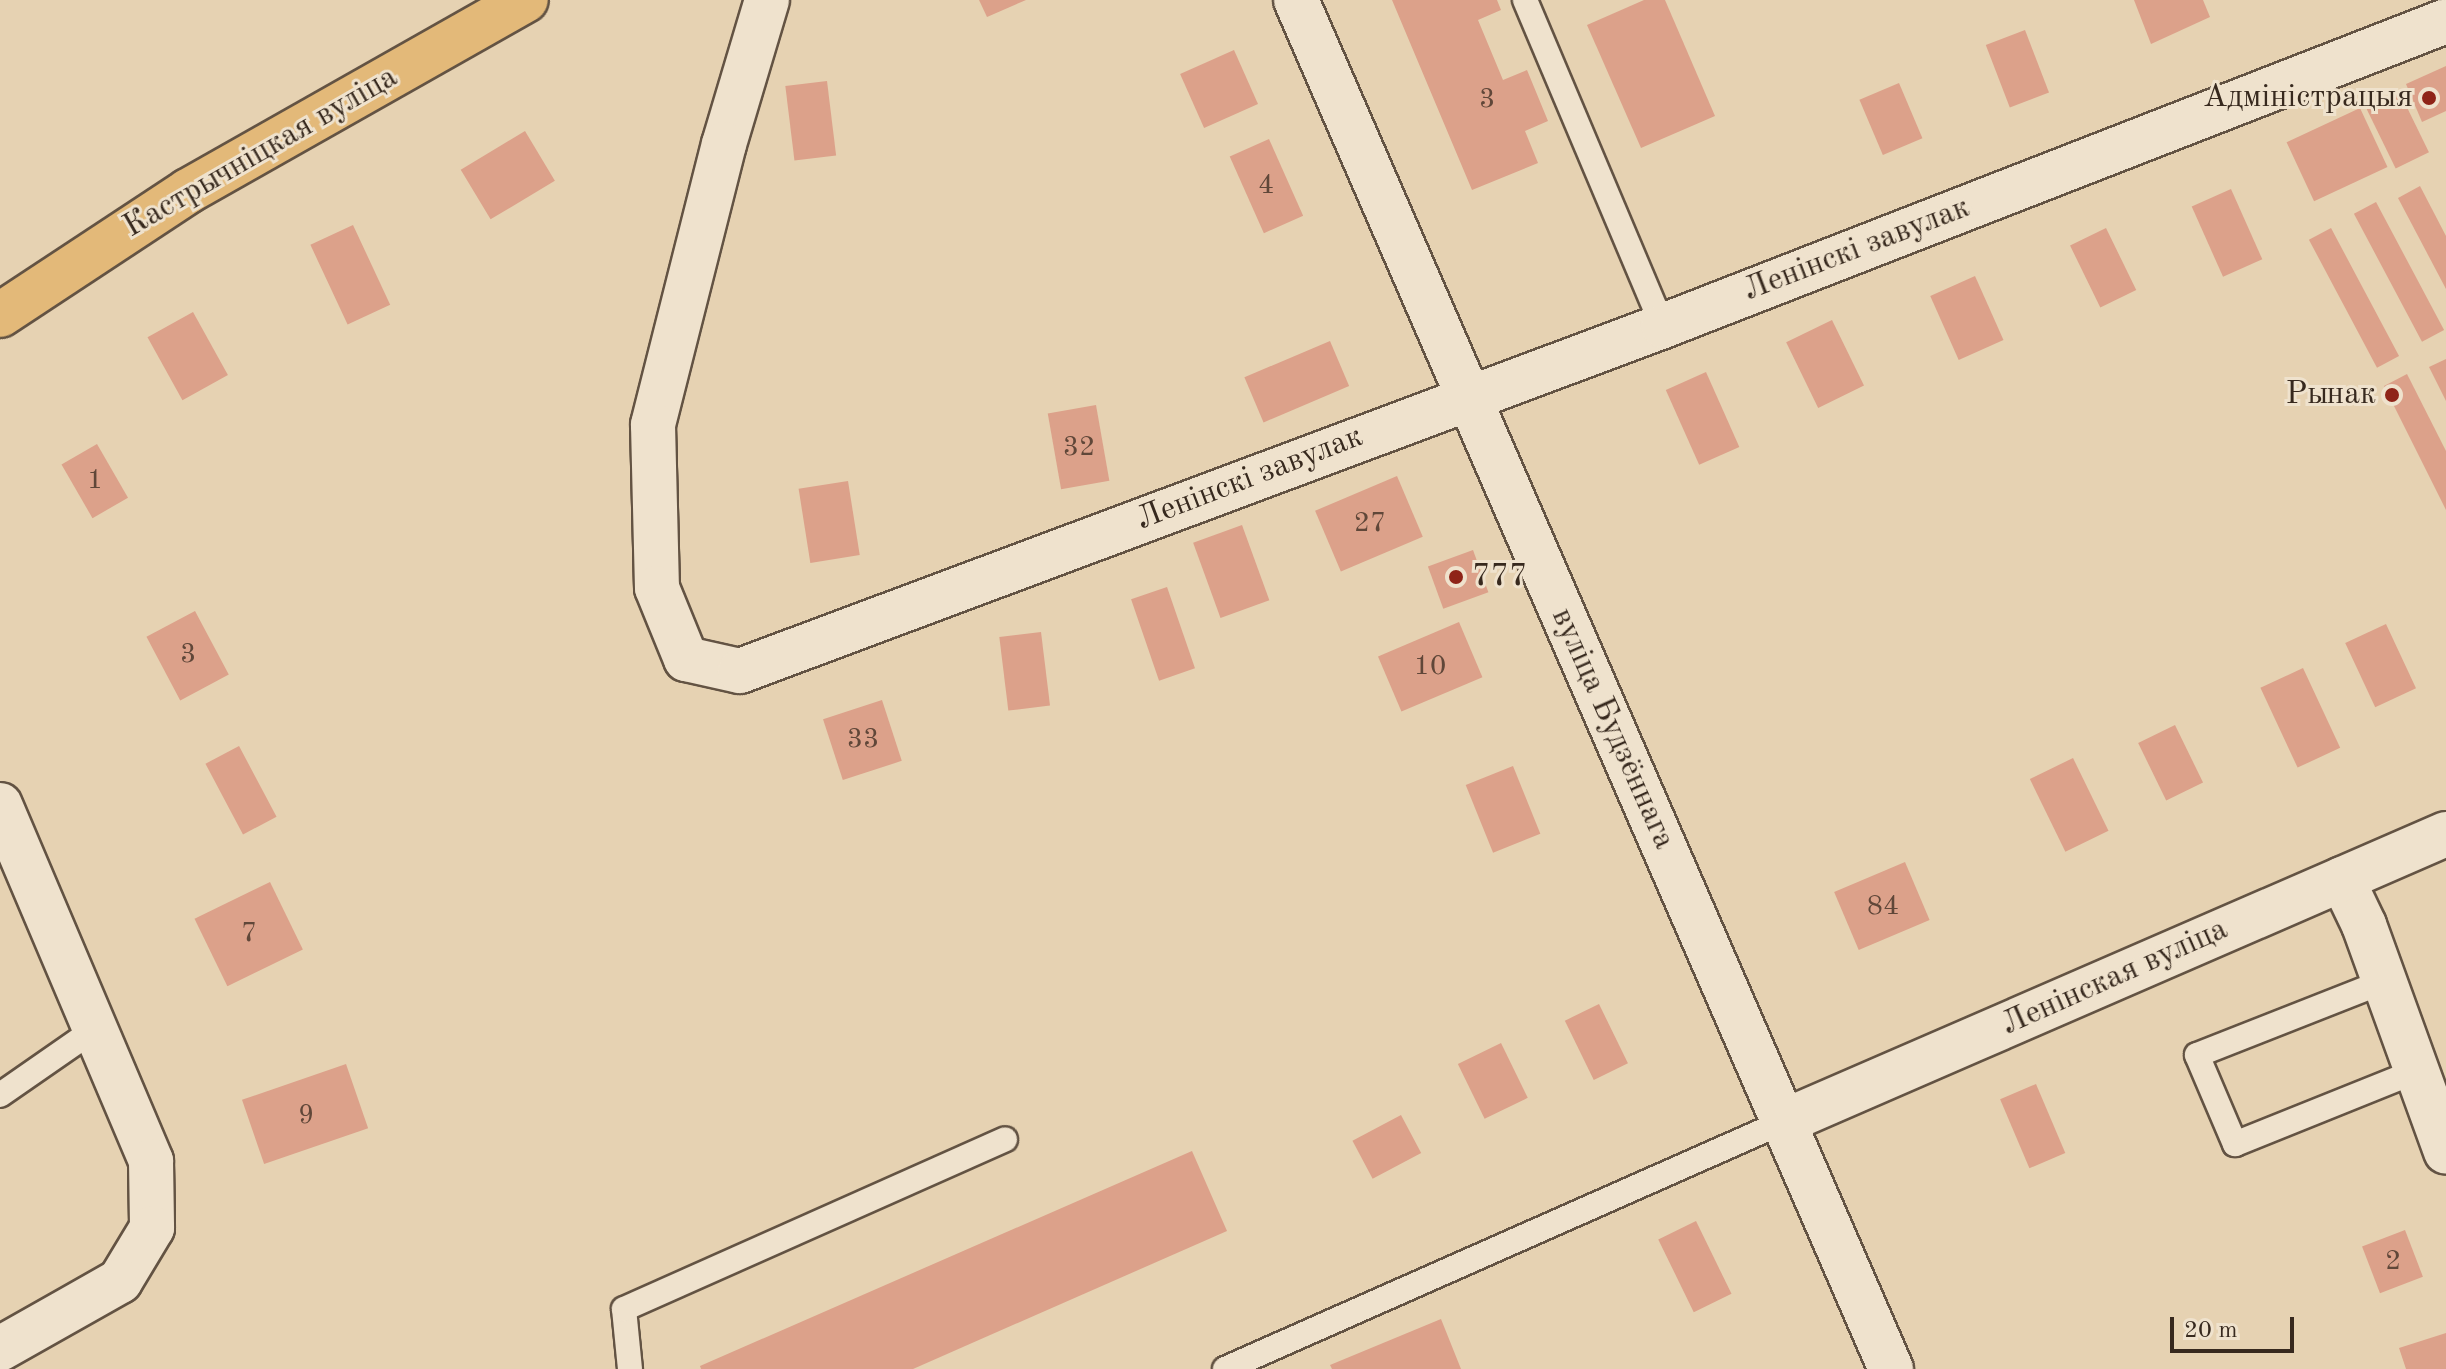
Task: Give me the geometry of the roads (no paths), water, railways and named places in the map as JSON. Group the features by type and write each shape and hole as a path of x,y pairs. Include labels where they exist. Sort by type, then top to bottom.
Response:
{"main road":[{"name":"Кастрычніцкая вуліца","path":"0,315 188,191 526,0"}],"street":[{"name":"Ленінскі завулак","path":"767,0 724,144 653,425 657,588 686,659 740,671 1663,326 2446,21"},
{"name":"вуліца Будзённага","path":"1296,0 1891,1369"},
{"path":"0,805 151,1161 152,1228 120,1281 0,1349"},
{"name":"Ленінская вуліца","path":"1783,1122 2446,834"},
{"path":"2342,879 2385,981 2446,1152"}],"lane":[{"path":"1525,0 1663,326"},
{"path":"2385,981 2197,1055 2235,1144 2417,1071"},
{"path":"0,1095 95,1029"},
{"path":"1225,1369 1783,1122"},
{"path":"630,1369 624,1309 1005,1139"}],"place":[{"name":"Адміністрацыя","path":"2429,98"},
{"name":"Рынак","path":"2392,395"},
{"name":"777","path":"1456,577"}]}
